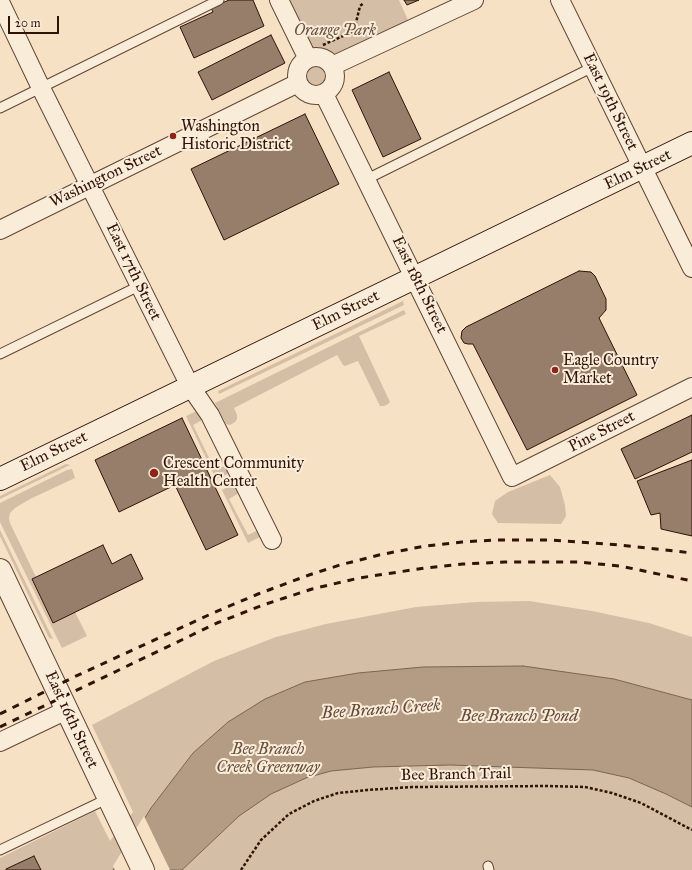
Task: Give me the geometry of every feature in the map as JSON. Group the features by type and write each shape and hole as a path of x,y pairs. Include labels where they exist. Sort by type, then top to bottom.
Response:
{"main road":[{"name":"Elm Street","path":"0,478 692,143"},
{"name":"East 16th Street","path":"0,570 143,870"}],"street":[{"path":"279,0 308,59"},
{"path":"332,66 474,0"},
{"name":"East 19th Street","path":"560,0 692,268"},
{"name":"East 17th Street","path":"0,2 139,286 196,397 203,405 216,426 272,540"},
{"path":"314,57 327,61 332,66 335,74 334,82 331,88 324,94 317,96 302,90 296,76 302,63 314,57"},
{"name":"Washington Street","path":"0,230 298,83"},
{"name":"East 18th Street","path":"324,94 512,477"},
{"name":"Pine Street","path":"512,477 692,386"},
{"path":"0,742 66,710"}],"lane":[{"path":"0,108 219,0"},
{"path":"367,179 593,67"},
{"path":"0,354 139,286"},
{"path":"0,850 108,798"}],"path":[{"path":"323,45 354,31 360,6 364,3"},
{"name":"Bee Branch Trail","path":"241,870 261,840 290,814 320,799 338,793 367,790 412,787 585,787 612,793 641,803 692,830"}],"green space":[{"name":"Orange Park","path":"279,0 399,0 412,29 327,61 314,57"},
{"path":"316,67 322,70 325,76 322,82 316,85 310,82 307,76 310,70"},
{"path":"403,301 404,305 219,394 218,391"},
{"path":"404,310 406,314 359,336 390,402 388,404 380,406 358,361 345,366 337,355 234,408 237,419 230,425 226,424 215,403"},
{"path":"199,410 202,420 193,425 214,468 225,466 230,473 216,479 186,416"},
{"path":"66,464 70,465 0,499 0,496"},
{"path":"72,469 75,478 30,499 15,508 10,513 9,518 36,577 32,580 53,623 75,612 87,636 62,648 0,522 0,503 67,470"},
{"path":"550,475 560,487 565,505 566,516 561,524 498,523 492,514 495,501 508,492"},
{"path":"235,483 239,493 229,499 248,535 256,531 260,535 260,537 248,543 222,490"},
{"path":"0,530 53,639 49,638 0,536"},
{"name":"Bee Branch Creek Greenway","path":"529,601 592,611 649,623 692,637 692,870 0,870 0,858 95,811 110,841 133,812 92,725 214,661 276,637 326,624 416,607 476,602"}],"water":[{"name":"Bee Branch Pond","path":"523,666 614,679 692,700 692,807 629,778 593,770 450,765 373,767 331,771 306,778 271,794 239,816 182,870 113,870 151,808 193,753 228,722 265,699 305,682 358,673 423,667"}],"pier":[{"path":"144,816 170,870 115,870 113,866"}],"building":[{"path":"229,0 253,0 264,26 194,58 180,27 213,12 211,8"},
{"path":"404,0 419,0 407,5"},
{"path":"271,35 285,63 212,100 198,72"},
{"path":"389,72 421,139 383,157 352,90"},
{"path":"305,114 339,184 224,240 191,169"},
{"name":"Eagle Country Market","path":"579,271 591,272 595,276 606,299 606,310 599,318 637,395 527,450 473,344 464,343 461,338 462,331 466,327"},
{"path":"692,415 692,452 635,479 621,449"},
{"name":"Crescent Community Health Center","path":"182,418 238,535 206,550 175,485 119,512 95,460"},
{"path":"692,460 692,536 661,529 660,513 651,515 637,481"},
{"path":"103,545 112,564 131,554 143,579 53,623 32,579"},
{"path":"34,856 41,870 6,870 6,869"}],"railway":[{"path":"0,714 74,677 258,594 340,565 379,555 425,546 495,540 549,540 620,545 692,553"},
{"path":"0,727 217,623 263,605 312,589 359,578 463,564 505,562 578,562 620,566 692,581"}],"place":[{"name":"Washington Historic District","path":"173,136"},
{"name":"Eagle Country Market","path":"555,370"},
{"name":"Crescent Community Health Center","path":"154,473"}],"water label":[{"name":"Bee Branch Creek","path":"381,710"}]}
